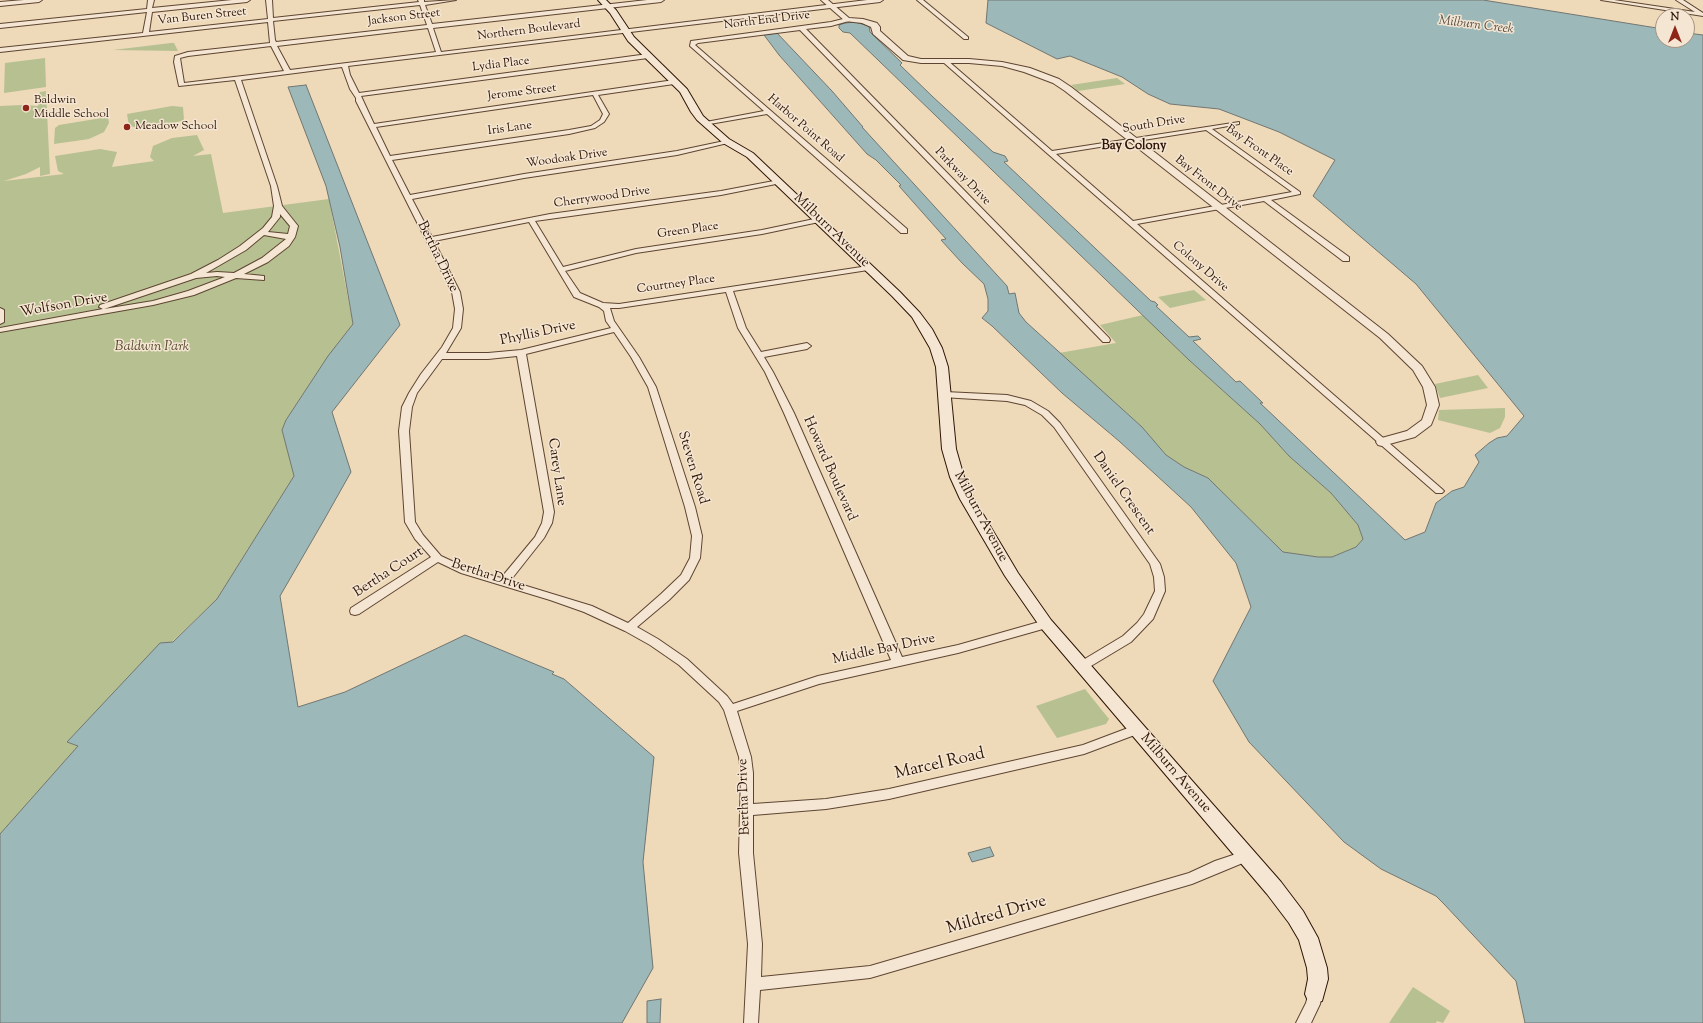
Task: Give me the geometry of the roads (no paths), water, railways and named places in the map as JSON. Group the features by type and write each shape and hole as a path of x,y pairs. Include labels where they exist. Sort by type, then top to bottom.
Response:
{"main road":[{"name":"Milburn Avenue","path":"605,3 631,39 684,91 695,112 706,124 728,142 750,155 779,182 911,310 926,329 936,348 942,367 949,449 956,477 967,499 1012,576 1046,624 1136,730 1212,815 1245,856 1274,888 1296,917 1308,938 1317,968 1318,979 1315,994"}],"street":[{"path":"0,4 39,0"},
{"path":"146,34 151,0"},
{"path":"0,26 247,0"},
{"path":"269,0 272,40 276,52 288,72"},
{"name":"Van Buren Street","path":"0,50 422,2 453,0"},
{"name":"Jackson Street","path":"181,84 177,57 605,3 661,0"},
{"path":"824,0 847,20"},
{"name":"Northern Boulevard","path":"181,84 880,0"},
{"path":"920,0 966,38"},
{"path":"1606,0 1702,15"},
{"path":"1679,0 1702,15"},
{"path":"422,2 439,53"},
{"name":"North End Drive","path":"692,45 693,42 698,41 831,24 847,20"},
{"name":"Bay Front Drive","path":"847,20 863,21 874,25 876,27 876,32 906,58 921,61 1002,64 1043,75 1068,89 1384,336 1418,368 1429,387 1433,405 1427,422 1411,434 1382,442"},
{"name":"Parkway Drive","path":"802,28 1106,340"},
{"name":"Harbor Point Road","path":"692,45 904,230"},
{"name":"Lydia Place","path":"356,95 648,56"},
{"name":"Colony Drive","path":"945,61 1439,491"},
{"name":"Bertha Drive","path":"345,65 347,75 356,95 456,292 459,310 456,328 440,356 414,393 407,407 404,431 410,522 419,537 437,558 466,571 588,609 629,628 654,642 683,662 723,699 730,709 745,757 747,773 746,853 755,944 751,1023"},
{"path":"237,78 274,186 278,206 294,226 291,237 262,233"},
{"name":"Jerome Street","path":"372,126 442,114 674,82"},
{"name":"Iris Lane","path":"389,158 569,132 593,126 602,122 606,114 595,94"},
{"path":"706,124 769,112"},
{"name":"South Drive","path":"1050,153 1236,123"},
{"name":"Bay Front Place","path":"1207,128 1298,193 1265,199"},
{"name":"Woodoak Drive","path":"408,198 524,176 677,153 728,142"},
{"name":"Cherrywood Drive","path":"429,240 566,213 721,193 779,182"},
{"path":"1131,223 1265,199 1346,259"},
{"name":"Wolfson Drive","path":"10,328 108,306 194,276 243,248 262,233 276,217 278,206"},
{"name":"Courtney Place","path":"531,220 570,288 577,295 602,305 619,306 868,268"},
{"name":"Green Place","path":"561,270 636,251 762,232 819,220"},
{"name":"Wolfson Drive","path":"10,328 153,303 191,293 237,275 270,256 286,244 291,237"},
{"name":"Wolfson Drive","path":"194,276 217,274 261,278"},
{"name":"Howard Boulevard","path":"729,290 742,328 769,372 789,413 898,662"},
{"name":"Steven Road","path":"602,305 608,310 610,322 652,386 690,507 697,536 695,558 684,578 665,597 629,628"},
{"path":"0,310 0,322"},
{"path":"0,330 10,328"},
{"name":"Phyllis Drive","path":"440,356 488,356 521,353 616,329"},
{"path":"759,355 807,346"},
{"name":"Carey Lane","path":"503,582 539,538 547,523 549,512 521,353"},
{"name":"Daniel Crescent","path":"945,395 1007,398 1028,403 1045,413 1057,425 1155,564 1159,577 1160,591 1149,616 1142,626 1127,639 1082,666"},
{"name":"Bertha Court","path":"355,611 437,558"},
{"name":"Middle Bay Drive","path":"730,709 818,680 958,649 1046,624"},
{"name":"Marcel Road","path":"746,810 826,804 889,794 1084,749 1136,730"},
{"name":"Mildred Drive","path":"753,984 870,972 1192,878 1220,865 1245,856"},
{"path":"1303,1023 1313,1004 1315,994"}],"water":[{"name":"Milburn Creek","path":"988,0 1483,0 1655,28 1655,48 1695,48 1695,34 1703,35 1703,1023 1525,1023 1516,981 1436,896 1381,869 1344,842 1249,742 1213,681 1251,607 1236,563 1191,507 1119,441 1062,393 982,318 988,311 988,299 984,284 941,240 946,239 899,186 901,185 876,160 867,154 779,55 764,35 777,33 832,91 862,127 1007,286 1009,294 1015,293 1019,313 1026,322 1142,427 1166,455 1184,467 1208,478 1283,552 1318,557 1332,557 1356,547 1363,539 1358,525 1331,493 1289,456 1260,424 1189,360 850,33 843,32 839,28 839,25 855,22 869,26 870,32 902,63 900,65 933,97 993,152 1005,156 1008,161 1004,162 1151,301 1155,302 1158,305 1156,306 1189,337 1198,336 1201,339 1193,341 1236,382 1240,381 1263,403 1260,403 1405,540 1425,532 1436,503 1452,491 1464,487 1479,462 1475,455 1497,438 1507,436 1524,416 1416,284 1313,196 1335,160 1279,132 1219,109 1170,104 1148,94 1122,77 1070,56 1057,59 986,23"},
{"path":"306,85 400,325 332,412 351,472 280,596 298,707 345,692 465,635 554,672 552,674 564,679 654,757 643,862 653,968 622,1023 0,1023 0,834 78,746 67,742 160,643 173,642 217,599 294,476 282,430 286,420 328,356 353,324 340,247 326,186 288,87"},
{"path":"990,847 994,856 972,862 968,853"},
{"path":"661,999 660,1023 647,1023 647,1001"}],"place":[{"name":"Baldwin Middle School","path":"26,108"},
{"name":"Meadow School","path":"127,127"}],"district":[{"name":"Bay Colony","path":"1134,147"}],"park label":[{"name":"Baldwin Park","path":"152,348"}]}
